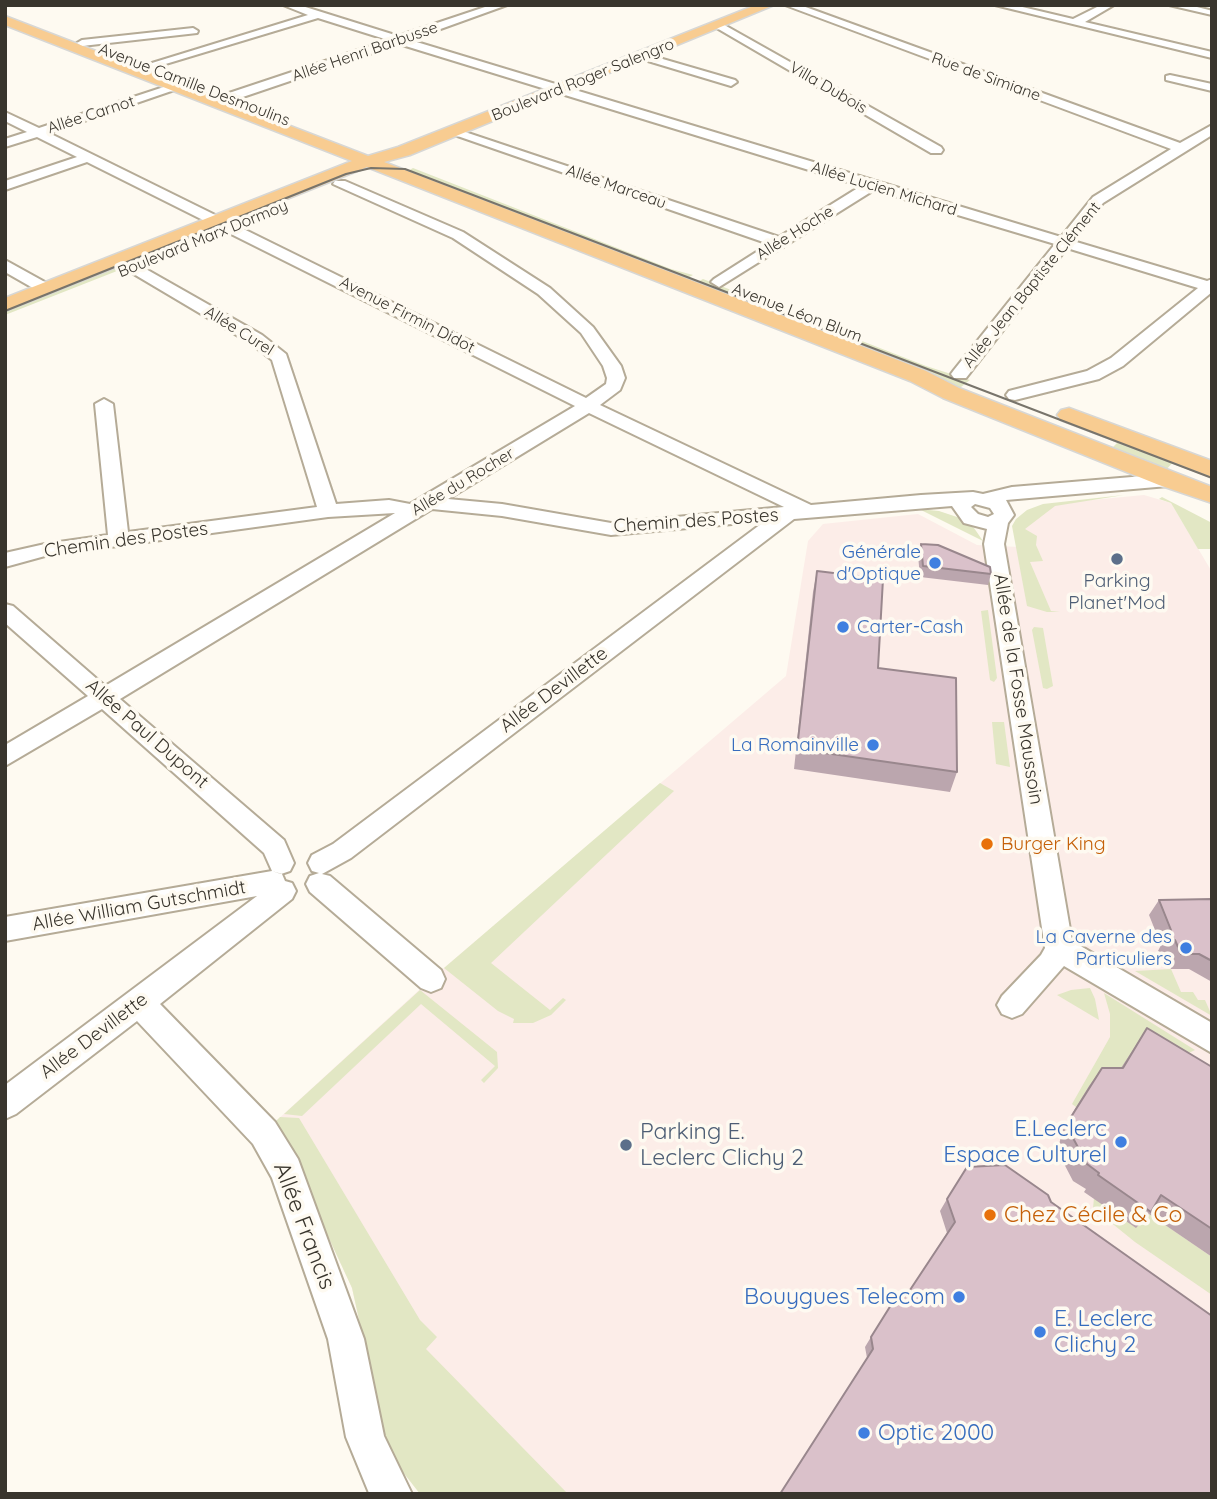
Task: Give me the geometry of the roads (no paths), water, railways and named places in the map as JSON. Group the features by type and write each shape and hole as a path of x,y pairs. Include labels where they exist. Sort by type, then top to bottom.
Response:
{"main road":[{"name":"Boulevard Roger Salengro","path":"384,160 768,5"},
{"name":"Avenue Camille Desmoulins","path":"5,12 384,160"},
{"name":"Avenue Camille Desmoulins","path":"5,20 177,87 384,160"},
{"name":"Boulevard Marx Dormoy","path":"5,305 340,184 384,160"},
{"name":"Boulevard Marx Dormoy","path":"5,318 132,267 224,224 384,160"},
{"name":"Avenue Léon Blum","path":"384,160 719,282 911,358 1207,468"},
{"name":"Avenue Léon Blum","path":"384,160 918,376 951,393 1212,495"},
{"path":"1168,480 1182,473 1207,468"}],"street":[{"name":"Allée Lucien Michard","path":"288,5 557,90 1211,287"},
{"name":"Allée Henri Barbusse","path":"227,98 502,5"},
{"name":"Rue de Simiane","path":"790,5 1182,148"},
{"path":"1000,5 1212,54"},
{"path":"1074,23 1109,5"},
{"path":"1174,5 1209,13"},
{"path":"145,67 317,15"},
{"name":"Villa Dubois","path":"719,25 936,150"},
{"path":"82,43 193,32"},
{"path":"642,56 731,82"},
{"path":"1170,78 1212,88"},
{"name":"Allée Carnot","path":"5,143 177,87"},
{"name":"Avenue Firmin Didot","path":"5,116 589,406 810,512"},
{"name":"Allée Jean Baptiste Clément","path":"960,374 1098,200 1212,129"},
{"name":"Allée Marceau","path":"452,132 779,242"},
{"path":"5,186 89,157"},
{"name":"Allée du Rocher","path":"5,757 589,406 614,386 616,378 612,366 587,330 564,307 511,267 476,245 340,184"},
{"name":"Allée Hoche","path":"719,282 872,185"},
{"path":"5,265 46,289"},
{"name":"Allée Curel","path":"132,267 256,339 280,358 328,511"},
{"path":"1015,395 1093,375 1117,362 1211,287"},
{"path":"104,404 119,541"},
{"path":"1094,486 1120,470 1120,459"},
{"path":"984,515 1028,491 1168,480"},
{"name":"Chemin des Postes","path":"5,560 45,550 328,511 389,506 502,510 611,529 921,501 984,515"},
{"name":"Allée Devillette","path":"320,874 353,843 786,515"},
{"name":"Allée de la Fosse Maussoin","path":"984,515 1008,619 1059,948"},
{"name":"Allée Paul Dupont","path":"5,611 275,847 278,878"},
{"path":"320,874 431,979"},
{"name":"Allée William Gutschmidt","path":"5,929 278,878 312,888 320,874"},
{"name":"Allée Devillette","path":"5,1104 229,934 278,878"},
{"path":"1013,1005 1051,964 1059,948 1212,1039"},
{"name":"Allée Francis","path":"138,1002 264,1133 286,1170 346,1339 365,1437 383,1479 393,1494"}],"tram line":[{"path":"5,311 346,174 371,168 405,169 1212,478"}],"place":[{"name":"Parking Planet'Mod","path":"1117,559"},
{"name":"Générale d'Optique","path":"935,563"},
{"name":"Carter-Cash","path":"843,627"},
{"name":"La Romainville","path":"873,745"},
{"name":"Burger King","path":"987,844"},
{"name":"La Caverne des Particuliers","path":"1186,948"},
{"name":"E.Leclerc Espace Culturel","path":"1121,1142"},
{"name":"Parking E. Leclerc Clichy 2","path":"626,1145"},
{"name":"Chez Cécile & Co","path":"990,1215"},
{"name":"Bouygues Telecom","path":"959,1297"},
{"name":"E. Leclerc Clichy 2","path":"1040,1332"},
{"name":"Optic 2000","path":"864,1433"}]}
